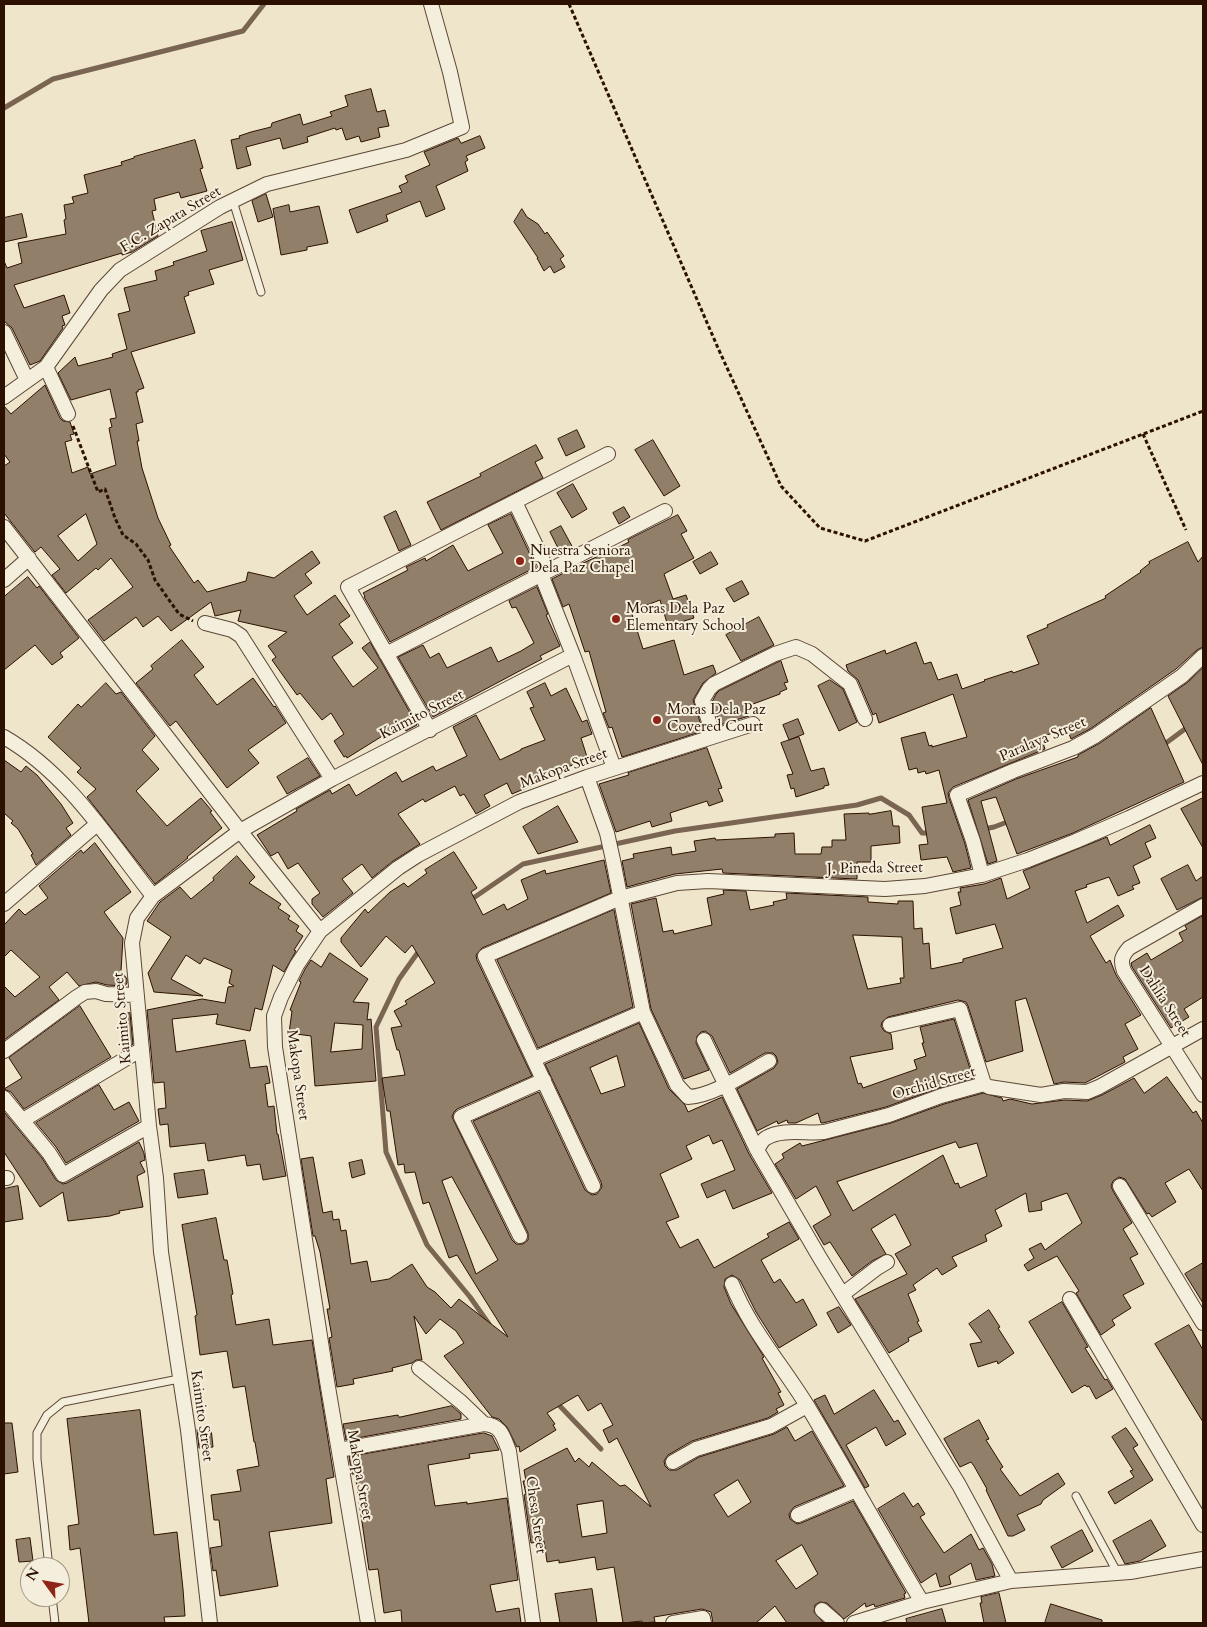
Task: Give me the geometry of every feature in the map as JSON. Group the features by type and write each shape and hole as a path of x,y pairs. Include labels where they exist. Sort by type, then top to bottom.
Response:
{"street":[{"name":"F.C. Zapata Street","path":"4,397 46,367 100,290 120,270 220,207 267,184 406,150 462,127 450,72 431,4"},
{"path":"4,332 28,380"},
{"path":"46,367 68,414"},
{"path":"430,730 348,587 608,454"},
{"path":"515,502 544,573 614,768"},
{"path":"386,654 665,511"},
{"path":"4,527 320,931"},
{"path":"4,580 29,558"},
{"path":"205,623 232,630 241,636 332,779"},
{"path":"714,736 702,700 708,689 714,684 775,654 796,647 812,654 850,684 865,719"},
{"name":"Kaimito Street","path":"210,1623 188,1430 161,1252 156,1178 149,1126 132,943 137,918 153,896 240,831 332,779 573,655"},
{"name":"Paralaya Street","path":"982,875 973,841 957,795 1073,748 1095,736 1182,676 1203,656"},
{"name":"Makopa Street","path":"368,1623 339,1450 274,1031 274,1016 281,997 297,964 320,931 398,868 418,855 519,802 587,777 752,724"},
{"path":"4,737 23,748 66,784 153,896"},
{"path":"587,777 607,833 643,1012 677,1084 688,1097 698,1096 724,1085 769,1061"},
{"name":"J. Pineda Street","path":"534,1059 485,956 620,898 677,883 708,881 885,889 925,886 982,875 1028,860 1076,841 1203,783"},
{"path":"4,904 97,824"},
{"name":"Dahlia Street","path":"1203,906 1129,948 1122,955 1121,962 1124,971 1203,1095"},
{"path":"4,1051 85,992 96,991 106,994 136,995"},
{"path":"890,1025 960,1009 984,1084"},
{"path":"593,1186 534,1059 643,1012"},
{"name":"Orchid Street","path":"757,1150 766,1138 779,1134 803,1131 824,1132 889,1115 948,1094 984,1084 997,1089 1041,1095 1064,1091 1087,1092 1174,1047 1203,1029"},
{"path":"704,1040 724,1085 757,1150 820,1258 959,1485 1011,1581"},
{"path":"24,1120 142,1049"},
{"path":"520,1236 461,1117 544,1080"},
{"path":"4,1098 24,1120 63,1175 149,1126"},
{"path":"1120,1186 1203,1323"},
{"path":"843,1294 887,1262"},
{"path":"732,1284 739,1301 807,1406 922,1602"},
{"path":"1070,1299 1203,1525"},
{"name":"Chesa Street","path":"419,1368 461,1402 484,1424 493,1425 498,1428 509,1451 533,1623"},
{"path":"673,1462 696,1449 770,1426 807,1406"},
{"path":"339,1450 484,1424"},
{"path":"798,1515 856,1490"},
{"path":"854,1623 922,1602 1011,1581 1130,1572 1203,1559"},
{"path":"822,1610 837,1623"},
{"path":"673,1623 703,1618 704,1623"}],"lane":[{"path":"233,201 261,292"},
{"path":"48,1557 37,1459 37,1433 47,1415 63,1402 180,1379"},
{"path":"1076,1496 1117,1572"},
{"path":"53,1607 55,1623"}],"path":[{"path":"569,4 718,348 781,486 820,528 865,541 1203,411"},
{"path":"68,414 98,492 105,490 123,534 136,544 148,560 155,580 179,614 191,621 205,623"},
{"path":"1143,434 1186,530"}],"building":[{"path":"371,89 377,112 385,110 389,126 378,128 380,137 361,142 359,136 346,140 342,128 336,130 335,128 307,137 308,142 283,149 280,138 246,147 251,165 237,169 231,140 271,127 272,123 300,114 303,125 332,116 330,112 348,106 345,96"},
{"path":"480,136 485,148 466,156 468,160 465,162 468,171 436,186 445,209 426,217 420,201 386,215 388,221 357,233 349,210 402,192 399,186 408,182 405,176 430,165 424,152 458,138 461,143"},
{"path":"195,140 203,168 200,169 207,191 181,198 179,192 154,199 156,210 152,211 158,236 132,252 122,255 122,253 14,285 24,308 64,295 70,313 62,316 65,325 62,326 63,328 40,361 30,365 12,328 4,321 4,261 7,268 22,263 18,243 66,234 64,205 74,203 72,197 88,193 84,175 122,165 121,162 134,157"},
{"path":"266,194 273,217 258,222 252,201"},
{"path":"289,205 290,212 319,206 328,243 307,247 307,250 281,255 273,209"},
{"path":"522,209 527,217 538,224 545,234 547,232 564,256 560,259 565,267 554,273 550,266 544,271 538,258 514,222"},
{"path":"22,214 27,237 4,242 4,218"},
{"path":"232,222 243,260 209,270 214,284 188,292 189,295 184,297 195,333 131,352 144,388 136,392 143,422 136,424 142,468 158,518 171,545 169,546 194,583 198,580 207,592 246,581 248,572 274,578 312,551 320,563 305,574 312,583 294,596 307,615 335,595 350,616 339,624 353,643 332,657 353,687 378,668 362,648 370,642 417,725 406,731 404,727 385,737 384,735 347,758 346,756 344,757 334,741 344,734 331,713 322,720 300,693 297,695 272,660 276,657 268,646 287,632 238,621 241,610 215,616 211,602 171,631 158,616 143,627 136,617 104,641 88,620 133,587 111,558 66,593 52,575 60,569 41,547 35,552 4,513 4,466 10,462 4,454 4,406 11,414 45,385 60,418 63,421 70,422 74,434 70,435 72,440 65,442 72,473 88,467 90,474 116,465 109,428 112,427 110,419 116,418 110,389 71,400 58,373 75,357 78,366 113,357 112,354 127,349 118,314 130,311 124,288 157,280 155,271 174,265 173,262 207,251 201,231","holes":["86,514 97,544 78,561 58,536"]},
{"path":"577,430 585,447 566,456 558,439"},
{"path":"653,440 680,486 664,496 635,450"},
{"path":"536,445 543,458 535,462 543,478 441,530 427,502 481,476 480,474"},
{"path":"573,484 587,509 572,518 557,493"},
{"path":"624,507 630,517 619,524 613,513"},
{"path":"396,511 411,545 399,551 384,517"},
{"path":"511,514 536,567 390,642 363,593 408,570 406,567 425,558 426,561 453,545 468,571 503,553 488,525"},
{"path":"678,515 687,531 681,534 694,558 664,574 673,599 686,595 694,618 668,626 660,600 631,611 643,649 674,640 684,675 713,665 716,673 703,683 693,700 703,731 622,757 612,727 609,728 603,713 606,712 589,651 585,652 569,604 563,607 552,579 629,542 628,540"},
{"path":"561,526 573,548 561,554 550,532"},
{"path":"1188,542 1198,562 1203,556 1203,647 1176,669 1090,729 1071,739 1067,728 1041,737 1045,749 953,787 948,793 949,798 971,868 953,872 947,857 921,860 919,845 928,844 922,807 947,803 939,770 926,774 925,771 918,773 917,768 909,770 901,738 925,732 929,746 932,745 932,747 967,737 953,694 879,723 876,713 873,715 858,680 848,671 846,665 885,650 886,654 916,642 924,664 931,662 938,680 957,674 962,689 984,680 1039,664 1027,636 1106,598 1105,596 1141,572 1149,562"},
{"path":"711,552 718,564 700,574 693,562"},
{"path":"28,577 37,588 39,586 79,638 60,653 63,657 52,665 35,645 4,670 4,597"},
{"path":"742,581 749,594 734,602 726,589"},
{"path":"537,587 548,614 546,615 560,646 540,656 542,659 433,717 398,657 423,645 430,658 439,653 447,668 491,647 498,662 521,651 534,643 516,607 512,608 509,601"},
{"path":"759,617 774,645 741,661 726,635"},
{"path":"182,640 204,667 194,675 217,705 253,678 286,723 248,750 259,763 227,788 176,721 170,726 136,683 153,669 151,666"},
{"path":"781,661 788,682 784,683 787,689 780,692 780,694 745,707 749,716 720,725 712,702 716,694"},
{"path":"1203,668 1203,765 1168,696 1188,682"},
{"path":"830,680 843,689 857,722 839,731 818,686"},
{"path":"106,683 116,694 121,692 155,736 142,750 159,769 136,791 167,826 201,798 212,811 210,812 222,828 155,884 87,797 96,789 77,772 81,768 48,737 78,704 81,707"},
{"path":"545,683 551,696 566,688 582,722 587,720 592,734 581,738 588,760 552,772 553,774 532,782 533,785 512,794 507,783 484,795 490,806 476,814 464,794 460,796 455,786 425,802 423,799 398,814 420,844 393,861 372,878 362,864 342,879 353,893 323,917 312,904 312,899 320,893 298,863 288,869 278,852 271,856 257,835 297,811 296,809 330,790 332,794 349,784 356,796 396,772 402,782 433,766 436,771 467,756 453,727 476,715 500,760 521,749 545,740 530,708 534,707 527,692"},
{"path":"1151,708 1184,782 1073,833 1017,854 996,797 981,801 997,861 988,864 968,800 1016,779 1078,757 1078,755 1100,743"},
{"path":"798,719 804,734 789,740 783,725"},
{"path":"799,737 811,771 824,768 829,785 796,797 794,788 791,789 787,775 793,774 781,743"},
{"path":"707,748 722,788 718,789 723,801 709,806 707,801 670,813 672,821 652,827 650,821 616,832 599,784"},
{"path":"308,758 320,776 287,794 277,777"},
{"path":"4,760 21,772 26,766 37,775 61,804 73,823 66,828 71,835 36,865 31,855 33,854 18,829 11,823 13,821 4,813"},
{"path":"1203,798 1203,848 1181,809"},
{"path":"558,806 578,842 538,854 523,827"},
{"path":"891,811 893,826 899,826 900,843 871,846 871,862 857,862 857,879 723,873 722,869 675,874 627,887 622,861 634,858 633,854 671,847 672,855 696,851 694,841 715,838 716,840 775,837 775,834 794,833 795,854 821,854 822,847 832,847 832,840 846,840 844,814 869,814"},
{"path":"1150,825 1156,838 1145,843 1151,857 1133,866 1140,883 1132,886 1134,889 1118,896 1109,877 1075,891 1087,923 1118,905 1124,916 1090,936 1106,963 1110,960 1116,975 1141,1015 1125,1024 1138,1049 1123,1057 1125,1062 1085,1083 1064,1082 1054,1084 1026,998 1015,1001 1023,1051 986,1062 968,1006 966,1002 958,1000 888,1017 882,1022 881,1026 884,1031 891,1034 893,1049 850,1057 858,1084 861,1083 863,1088 917,1069 914,1060 926,1056 920,1027 954,1019 973,1078 886,1107 823,1123 821,1123 818,1113 796,1123 788,1123 787,1120 778,1124 777,1121 757,1131 737,1089 774,1068 778,1062 776,1056 773,1053 765,1053 730,1073 712,1036 705,1031 701,1032 697,1036 696,1043 709,1070 684,1079 651,1009 631,904 656,898 663,932 673,930 674,934 712,925 707,898 724,894 723,890 746,891 750,910 774,905 773,902 787,899 786,893 868,897 868,902 898,904 898,901 913,901 914,929 922,928 923,944 929,943 931,969 963,962 963,959 1003,948 995,924 956,934 950,908 961,905 958,892 961,892 960,888 984,884 1001,878 1007,899 1030,888 1023,871 1107,837 1110,845","holes":["853,935 902,937 904,978 900,978 901,983 868,989"]},
{"path":"95,843 131,892 104,912 123,938 121,971 127,979 127,983 125,986 96,982 79,986 67,972 49,987 59,1000 4,1040 4,986 15,997 40,977 11,950 4,957 4,925 19,909 25,915 48,898 39,886 81,850 83,853"},
{"path":"454,852 477,888 471,892 483,915 504,904 507,910 528,899 521,880 545,870 546,874 604,860 611,893 482,948 476,955 532,1076 457,1109 452,1117 512,1240 516,1244 523,1244 528,1240 528,1233 473,1121 539,1092 585,1190 592,1195 597,1194 602,1187 545,1064 639,1023 669,1089 685,1105 688,1112 722,1097 749,1154 772,1193 733,1209 725,1190 707,1198 701,1184 735,1170 722,1140 713,1144 709,1135 686,1146 692,1159 660,1174 679,1217 666,1222 680,1248 698,1239 714,1268 769,1237 767,1234 789,1222 799,1239 761,1260 774,1283 780,1279 796,1303 803,1299 817,1325 779,1348 756,1312 740,1280 732,1275 725,1279 724,1287 731,1304 764,1357 762,1358 781,1392 778,1393 784,1405 776,1409 778,1412 768,1418 692,1441 668,1455 664,1461 665,1466 669,1470 677,1470 699,1457 774,1434 787,1427 795,1441 812,1431 844,1486 794,1507 789,1514 790,1519 797,1524 801,1523 853,1501 906,1593 904,1594 905,1598 875,1607 874,1604 866,1607 865,1603 844,1619 827,1603 820,1602 815,1605 814,1612 824,1623 787,1623 775,1606 756,1623 713,1623 711,1612 702,1609 654,1617 655,1622 623,1623 614,1567 597,1570 595,1557 559,1563 559,1560 547,1562 544,1541 531,1543 524,1495 526,1494 523,1481 526,1481 524,1470 567,1448 575,1462 579,1458 589,1467 592,1462 620,1486 625,1485 651,1507 617,1438 609,1443 603,1430 613,1425 601,1403 588,1411 578,1395 547,1413 555,1424 553,1425 556,1430 520,1452 519,1446 517,1447 507,1427 499,1419 492,1417 444,1356 464,1343 456,1331 440,1319 426,1334 414,1316 422,1360 416,1360 412,1363 392,1368 393,1371 353,1379 354,1384 337,1387 329,1338 332,1337 327,1309 330,1309 320,1252 315,1236 313,1236 301,1159 313,1157 323,1213 332,1211 333,1220 339,1219 341,1231 346,1230 351,1264 367,1261 371,1282 389,1279 412,1264 427,1287 435,1292 451,1308 459,1299 508,1337 457,1255 449,1258 429,1202 423,1204 415,1172 405,1173 404,1164 398,1165 390,1111 387,1111 382,1078 405,1075 391,1028 402,1026 394,1011 407,1004 405,1001 435,983 412,945 405,953 386,936 361,967 341,942 341,938 365,909 368,913 390,892 404,883 408,887 427,873 425,870","holes":["617,1056 625,1086 601,1094 590,1068","452,1177 498,1260 476,1274 442,1181","738,1480 751,1502 728,1517 714,1495","603,1501 607,1533 582,1537 577,1505","802,1545 818,1574 796,1589 776,1561"]},
{"path":"237,856 255,877 249,883 281,904 278,908 290,916 288,919 299,926 296,931 303,936 284,972 273,965 262,1010 255,1008 250,1031 216,1024 218,1014 172,1019 176,1052 245,1040 250,1068 267,1066 270,1083 265,1084 268,1107 274,1106 277,1134 286,1176 263,1180 260,1164 247,1166 245,1155 208,1161 205,1143 170,1147 168,1124 160,1125 158,1109 166,1108 164,1082 154,1083 147,1010 202,999 225,1003 228,987 234,986 229,983 232,970 204,958 200,964 186,955 171,979 203,996 154,992 148,973 171,937 147,921 160,902 180,887 191,899 214,880 213,878"},
{"path":"1188,865 1196,881 1203,876 1203,897 1177,910 1161,879"},
{"path":"614,910 633,1007 538,1048 497,960"},
{"path":"1203,916 1203,997 1184,1009 1189,1017 1171,1028 1131,963 1147,953 1151,960 1183,941 1179,933 1187,929 1185,926"},
{"path":"330,953 368,979 353,1002 369,1003 367,1020 371,1019 376,1081 315,1086 311,1036 289,1033 292,1011 290,1010 301,982 299,981 311,960 321,967","holes":["335,1023 363,1025 362,1049 331,1052"]},
{"path":"80,1006 111,1057 24,1109 11,1092 4,1089 22,1078 9,1058"},
{"path":"130,1013 133,1044 125,1049 120,1015"},
{"path":"1167,1077 1193,1113 1196,1111 1203,1123 1203,1191 1189,1169 1165,1183 1176,1202 1152,1217 1149,1213 1147,1214 1125,1179 1119,1177 1113,1181 1111,1186 1113,1191 1132,1223 1123,1229 1138,1254 1130,1258 1144,1284 1123,1295 1131,1308 1112,1320 1115,1325 1101,1335 1076,1293 1079,1291 1057,1256 1028,1271 1024,1265 1034,1258 1029,1249 1041,1243 1045,1250 1082,1223 1067,1193 1041,1202 1042,1210 1029,1212 1026,1193 995,1210 1002,1226 985,1235 987,1241 952,1257 957,1266 942,1275 937,1268 913,1285 916,1290 908,1294 922,1331 908,1338 909,1341 889,1353 855,1299 907,1274 895,1254 911,1245 895,1214 871,1229 886,1254 872,1261 852,1276 830,1242 824,1245 813,1226 831,1215 816,1186 796,1199 775,1164 784,1158 782,1154 800,1143 802,1146 891,1123 944,1104 983,1093 1002,1098 1003,1101 1010,1099 1032,1104 1065,1100 1087,1101 1134,1078 1144,1093","holes":["956,1142 959,1148 977,1143 987,1176 960,1188 958,1183 955,1184 943,1155 853,1211 837,1182"]},
{"path":"99,1085 114,1110 129,1102 139,1121 66,1163 56,1147 36,1123"},
{"path":"4,1112 42,1158 56,1180 63,1184 139,1142 145,1160 140,1162 145,1172 137,1176 143,1207 119,1211 120,1213 110,1216 68,1221 63,1192 40,1207 4,1152"},
{"path":"362,1160 365,1174 352,1178 349,1163"},
{"path":"204,1170 208,1194 178,1198 174,1174"},
{"path":"18,1186 23,1219 4,1222 4,1189"},
{"path":"216,1218 224,1260 227,1260 236,1325 269,1319 273,1345 312,1340 334,1477 326,1479 332,1523 269,1532 278,1586 220,1596 216,1570 213,1571 210,1548 222,1546 219,1520 214,1520 211,1495 241,1491 237,1470 259,1466 245,1386 233,1388 227,1351 200,1355 195,1316 197,1315 182,1225"},
{"path":"1203,1263 1203,1303 1185,1274"},
{"path":"1062,1302 1088,1347 1085,1348 1105,1380 1107,1379 1113,1389 1096,1399 1089,1386 1085,1385 1072,1393 1029,1322"},
{"path":"839,1307 851,1325 838,1333 827,1313"},
{"path":"989,1310 1014,1353 998,1364 997,1361 978,1367 970,1344 982,1342 969,1324"},
{"path":"1189,1325 1203,1350 1203,1422 1155,1344"},
{"path":"874,1390 894,1422 898,1420 906,1434 886,1446 876,1427 846,1445 869,1486 865,1488 814,1400 825,1395 834,1414"},
{"path":"452,1406 461,1414 461,1419 346,1440 343,1424 398,1415 399,1417"},
{"path":"140,1410 154,1535 177,1532 185,1616 164,1617 165,1623 89,1623 80,1548 70,1550 68,1526 79,1524 67,1419"},
{"path":"979,1420 989,1439 986,1440 1003,1467 1000,1469 1020,1496 1058,1473 1065,1484 1043,1500 1041,1504 1017,1515 1025,1530 1013,1536 1008,1536 987,1489 974,1466 971,1462 960,1467 944,1439"},
{"path":"4,1423 12,1423 18,1472 4,1474"},
{"path":"211,1428 213,1447 199,1448 197,1430"},
{"path":"1126,1428 1138,1445 1133,1448 1153,1480 1115,1504 1108,1492 1134,1477 1130,1471 1133,1470 1112,1437"},
{"path":"484,1433 492,1436 499,1450 469,1454 470,1458 428,1465 435,1506 467,1502 467,1504 507,1498 518,1580 490,1585 496,1612 519,1608 521,1623 402,1623 401,1610 384,1613 378,1569 369,1570 355,1474 352,1474 349,1457"},
{"path":"904,1493 913,1507 918,1503 925,1514 920,1517 944,1553 971,1534 979,1550 983,1548 992,1564 995,1576 976,1580 971,1563 949,1576 951,1584 940,1587 936,1573 921,1583 878,1509"},
{"path":"1151,1520 1166,1546 1140,1561 1125,1564 1113,1541"},
{"path":"1082,1530 1093,1551 1062,1568 1051,1547"},
{"path":"30,1538 32,1557 20,1557 19,1562 16,1540"},
{"path":"592,1589 597,1623 560,1623 555,1594"},
{"path":"999,1593 1006,1623 984,1623 980,1603 982,1603 981,1597"},
{"path":"1051,1604 1102,1620 1102,1623 1045,1623"},
{"path":"942,1609 946,1623 907,1623 906,1619"}],"waterway":[{"path":"4,108 53,79 243,31 264,4"},
{"path":"1162,746 1189,726"},
{"path":"469,901 523,864 675,831 857,805 881,798 909,815 922,833 932,833"},
{"path":"974,831 1010,821"},
{"path":"421,948 399,979 376,1027 386,1152 427,1245 470,1297 489,1324"},
{"path":"556,1402 601,1449"}],"place":[{"name":"Nuestra Seniora Dela Paz Chapel","path":"520,561"},
{"name":"Moras Dela Paz Elementary School","path":"616,619"},
{"name":"Moras Dela Paz Covered Court","path":"657,720"}]}
